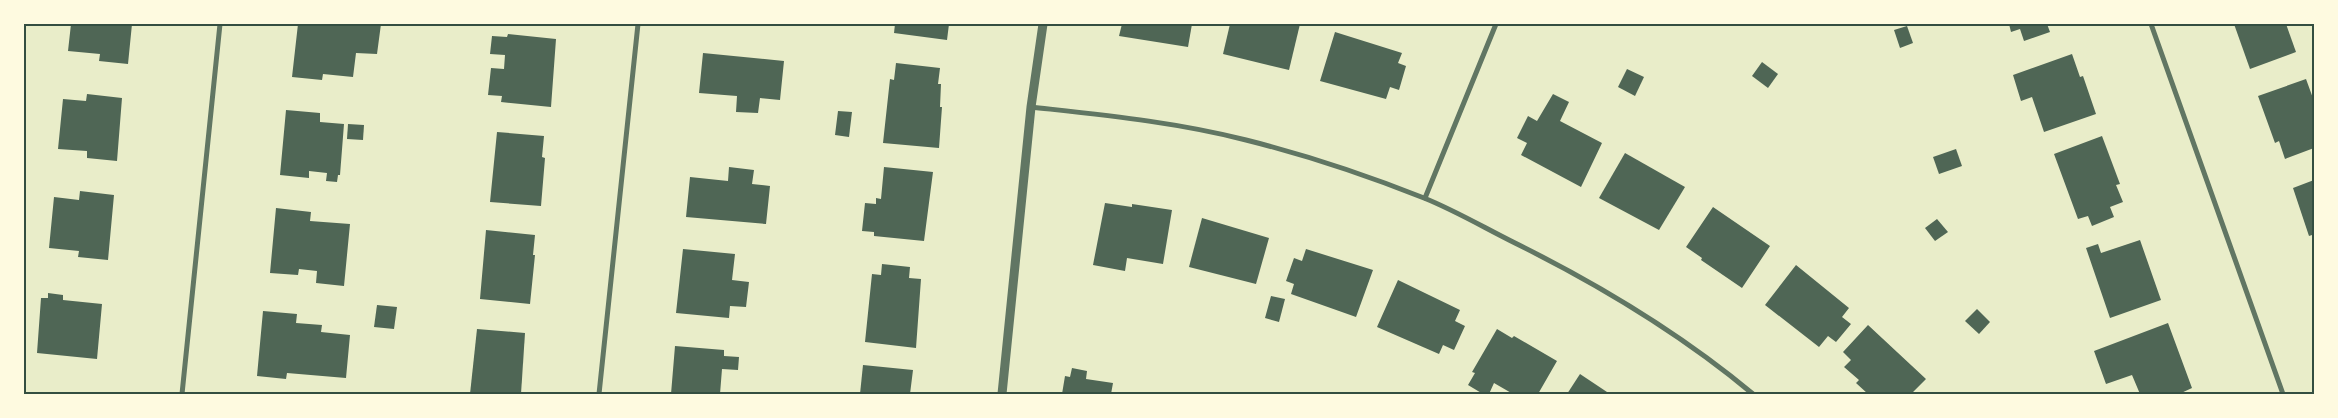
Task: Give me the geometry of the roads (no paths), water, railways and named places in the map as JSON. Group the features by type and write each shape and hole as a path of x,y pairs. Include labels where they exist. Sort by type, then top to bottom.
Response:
{"street":[{"path":"182,394 220,24"},
{"path":"599,394 638,24"},
{"path":"1002,394 1031,107 1043,24"},
{"path":"1425,198 1496,24"},
{"path":"2150,24 2283,394"},
{"path":"1031,107 1159,122 1246,140 1329,164 1425,198 1577,273 1653,321 1732,376 1753,394"}]}
